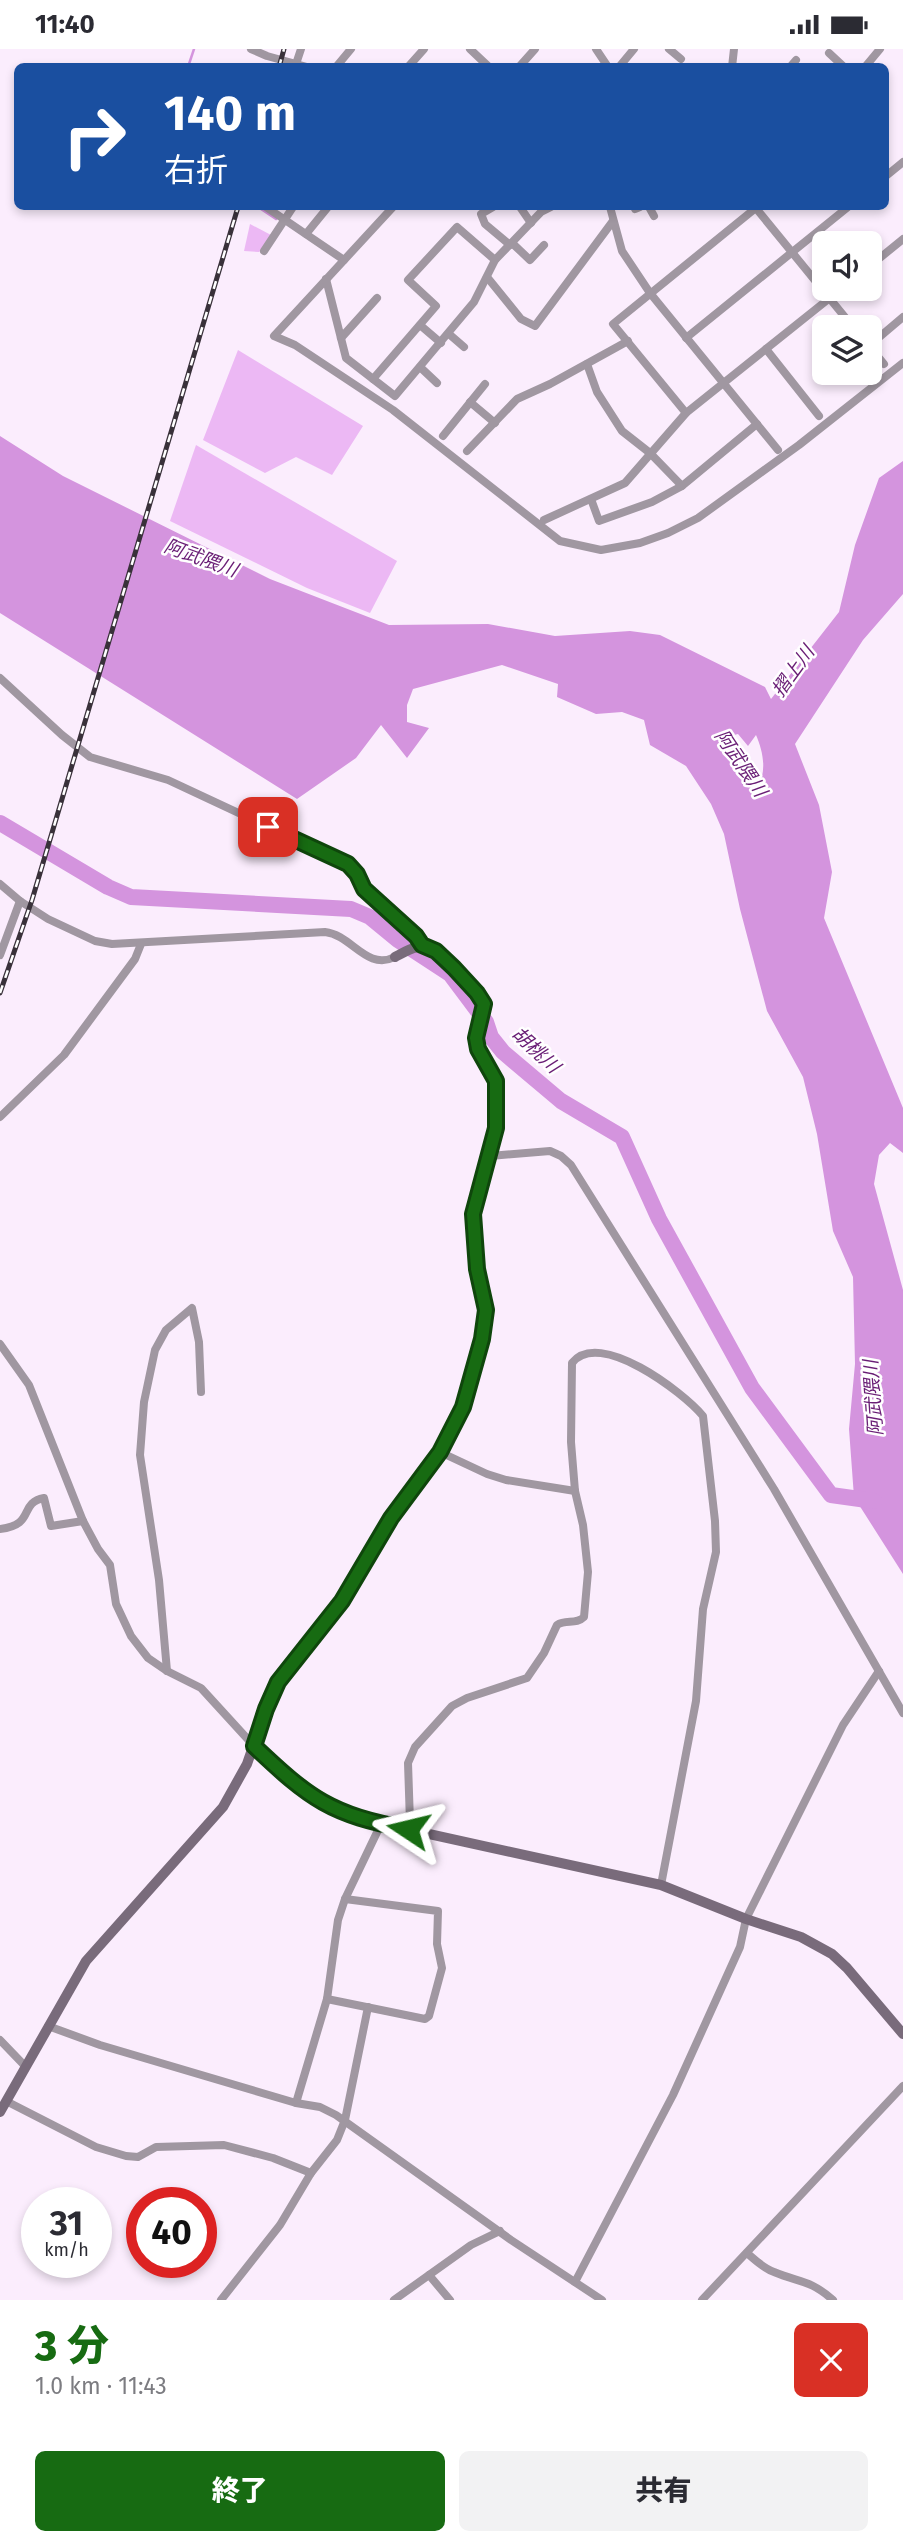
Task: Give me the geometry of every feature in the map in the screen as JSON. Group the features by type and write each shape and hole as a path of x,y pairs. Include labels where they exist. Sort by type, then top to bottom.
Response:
{"street":[{"path":"251,49 268,52 291,63"},
{"path":"339,63 351,49"},
{"path":"412,63 424,49"},
{"path":"470,49 485,63"},
{"path":"523,63 535,49"},
{"path":"622,63 634,49"},
{"path":"669,49 681,59"},
{"path":"868,63 880,49"},
{"path":"829,53 840,63"},
{"path":"270,210 344,260"},
{"path":"264,251 291,210"},
{"path":"306,234 326,210"},
{"path":"389,210 274,336 295,345 393,410 560,541 601,550 630,545 668,533 698,518 810,437 903,363"},
{"path":"488,210 481,214 485,224 530,260 544,245"},
{"path":"522,210 531,223"},
{"path":"326,279 346,358 395,396 474,302 495,260 545,210"},
{"path":"610,210 622,251 650,293 778,450"},
{"path":"651,210 654,216"},
{"path":"686,413 613,324 752,210"},
{"path":"758,210 812,277"},
{"path":"687,338 844,210"},
{"path":"487,277 521,319 535,325 612,221"},
{"path":"373,379 436,306 408,280 457,227 495,260"},
{"path":"882,256 903,239"},
{"path":"341,338 377,298"},
{"path":"544,520 625,483 686,413 825,301"},
{"path":"831,301 843,315"},
{"path":"882,335 903,317"},
{"path":"419,325 441,343"},
{"path":"449,334 464,347"},
{"path":"467,451 517,399 628,341"},
{"path":"766,349 819,416"},
{"path":"587,364 597,392 622,431 650,453 682,486"},
{"path":"420,367 437,383"},
{"path":"443,436 485,384"},
{"path":"470,402 495,423"},
{"path":"591,499 599,521 652,502 682,486 757,424"},
{"path":"2,678 62,735 90,757 168,780 348,864 357,874 364,889 416,936 419,946"},
{"path":"0,884 48,919 95,941 112,944 325,932 341,936 373,960 387,961 419,946 436,951 477,993 484,1004 476,1038 478,1049 496,1081 496,1128 473,1214 477,1269 486,1310 482,1339 458,1419 440,1452 391,1518 342,1601 278,1682 254,1746 223,1807 99,1944 77,1975 0,2112"},
{"path":"0,955 20,901"},
{"path":"0,1117 64,1055 135,960 141,944"},
{"path":"490,1156 550,1151 571,1165 774,1489 903,1713"},
{"path":"167,1671 159,1580 140,1455 144,1402 155,1350 166,1330 192,1308 199,1342 201,1392"},
{"path":"0,1345 29,1385 83,1521 97,1549 110,1565 117,1604 131,1636 148,1658 201,1688 254,1746 292,1781 316,1799 352,1817 661,1885 746,1919 802,1937 832,1954 903,2034"},
{"path":"408,1829 409,1759 425,1734 458,1702 527,1678 544,1653 556,1625 565,1621 578,1622 584,1617 588,1572 583,1525 575,1491 571,1442 572,1363 577,1357 594,1352 616,1356 670,1385 703,1416 716,1552 703,1609 696,1701 661,1885"},
{"path":"440,1452 506,1480 575,1491"},
{"path":"0,1529 14,1527 23,1521 29,1507 37,1499 44,1498 51,1526 83,1521"},
{"path":"575,2282 673,2095 740,1947 746,1919 844,1725 879,1671"},
{"path":"296,2103 327,1999 335,1934 345,1899 381,1824"},
{"path":"327,1999 425,2019 429,2016 442,1968 438,1944 438,1911 345,1899"},
{"path":"221,2300 280,2225 311,2173 337,2140 345,2120 368,2007"},
{"path":"48,2025 100,2045 296,2103 320,2107 345,2120 602,2300"},
{"path":"0,2040 25,2066"},
{"path":"702,2300 903,2086"},
{"path":"6,2101 96,2147 126,2156 138,2157 156,2147 224,2145 273,2158 311,2173"},
{"path":"394,2300 471,2245 500,2231"},
{"path":"747,2253 765,2268 804,2280 833,2300"},
{"path":"429,2275 450,2300"}],"shaded area":[{"path":"250,224 271,235 259,252 244,251"},
{"path":"238,350 363,426 332,475 296,457 265,473 203,440"},
{"path":"196,445 397,561 370,613 307,588 170,521"}],"water":[{"path":"0,436 63,476 270,579 389,625 488,624 555,636 630,631 660,635 765,687 771,699 839,612 855,545 879,478 903,461 903,594 863,640 795,744 819,805 832,872 824,918 903,1108 903,1153 890,1143 879,1155 874,1184 903,1290 903,1574 854,1497 849,1429 855,1364 853,1277 833,1231 817,1134 803,1077 767,1011 740,909 724,834 711,804 686,766 650,745 644,720 622,712 596,714 557,697 558,684 502,665 413,689 407,705 407,722 429,728 407,758 381,725 356,758 297,799 0,613","holes":["738,734 748,746 756,735 763,762 762,776 756,789 740,764 730,736"]}],"waterway":[{"path":"189,63 194,49"},
{"path":"262,210 276,219"},
{"name":"胡桃川","path":"0,823 108,887 131,897 351,909 370,917 398,940 450,974 486,1022 491,1037 503,1052 561,1101 622,1137 659,1219 752,1388 831,1495 874,1501"}],"railway":[{"path":"280,63 284,49"},
{"path":"0,993 32,900 237,210"}],"route":[{"path":"268,827 348,864 370,895 421,940 422,945 436,951 477,993 484,1004 476,1038 478,1049 496,1081 495,1141 484,1169 473,1214 477,1269 486,1310 485,1325 463,1407 451,1435 391,1518 342,1601 278,1682 254,1746 301,1789 326,1805 368,1822 408,1829"}],"water label":[{"name":"阿武隈川","path":"201,558"},
{"name":"摺上川","path":"793,671"},
{"name":"阿武隈川","path":"741,763"},
{"name":"阿武隈川","path":"873,1398"}]}
